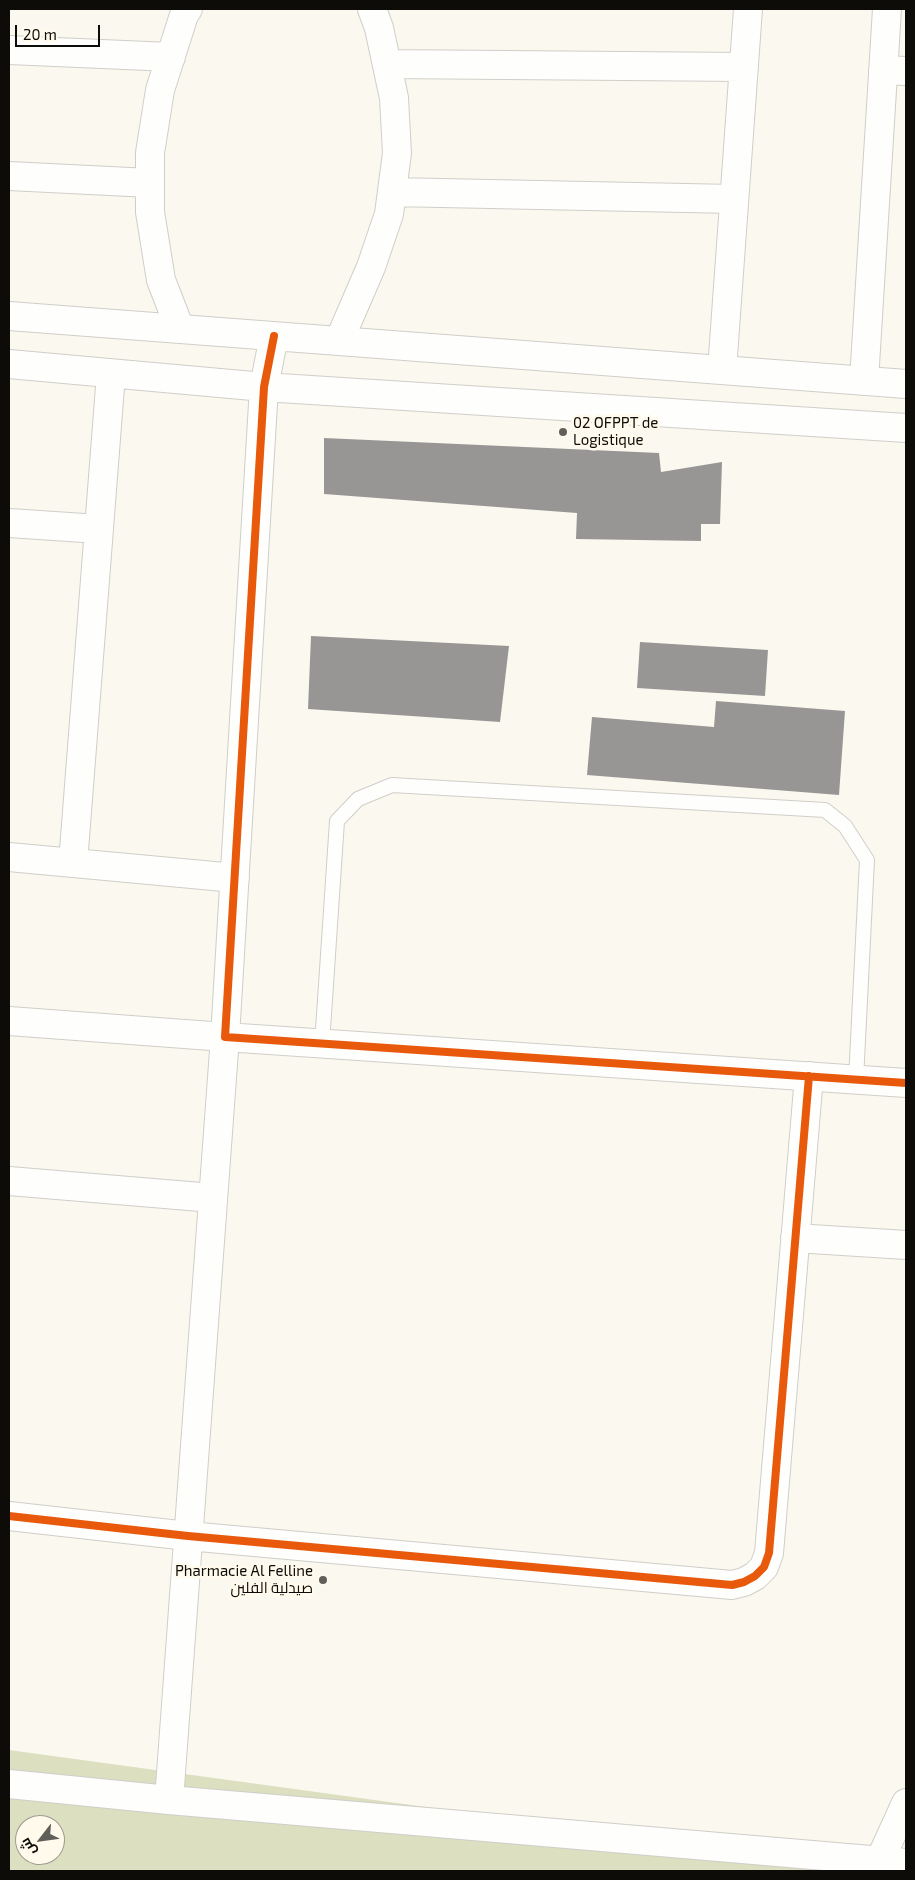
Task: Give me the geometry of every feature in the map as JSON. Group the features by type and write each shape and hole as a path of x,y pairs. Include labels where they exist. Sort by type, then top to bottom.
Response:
{"street":[{"path":"180,329 160,280 150,212 150,153 159,99 184,15 188,9"},
{"path":"339,342 371,267 389,214 397,153 394,98 380,28 372,9"},
{"path":"722,370 748,9"},
{"path":"864,381 895,70 887,9"},
{"path":"9,50 171,57"},
{"path":"387,64 744,67"},
{"path":"9,176 150,183"},
{"path":"392,192 734,199"},
{"path":"9,316 906,384"},
{"path":"169,1800 225,1038 264,387 274,336"},
{"path":"9,364 264,387 906,428"},
{"path":"73,863 111,374"},
{"path":"9,523 99,529"},
{"path":"9,857 234,878"},
{"path":"9,1021 225,1038 906,1083"},
{"path":"9,1516 188,1536 732,1585 744,1582 755,1576 764,1567 769,1553 809,1076"},
{"path":"9,1181 213,1198"},
{"path":"795,1238 906,1245"},
{"path":"9,1784 887,1865 906,1803"}],"lane":[{"path":"322,1044 337,821 358,800 392,785 825,810 845,826 867,860 856,1080"}],"green space":[{"path":"9,1750 894,1871 9,1871"}],"building":[{"path":"324,438 659,453 661,472 722,462 720,524 701,524 701,541 576,539 577,513 324,494"},
{"path":"311,636 509,646 500,722 308,709"},
{"path":"640,642 768,650 765,696 637,688"},
{"path":"716,701 845,711 839,795 587,775 592,717 714,727"}],"cycle path":[{"path":"274,336 264,387 225,1037 906,1083"},
{"path":"9,1516 188,1536 732,1585 744,1582 755,1576 764,1567 769,1553 809,1076"}],"place":[{"name":"02 OFPPT de Logistique","path":"563,432"},
{"name":"Pharmacie Al Felline صيدلية الفلين","path":"323,1580"}]}
